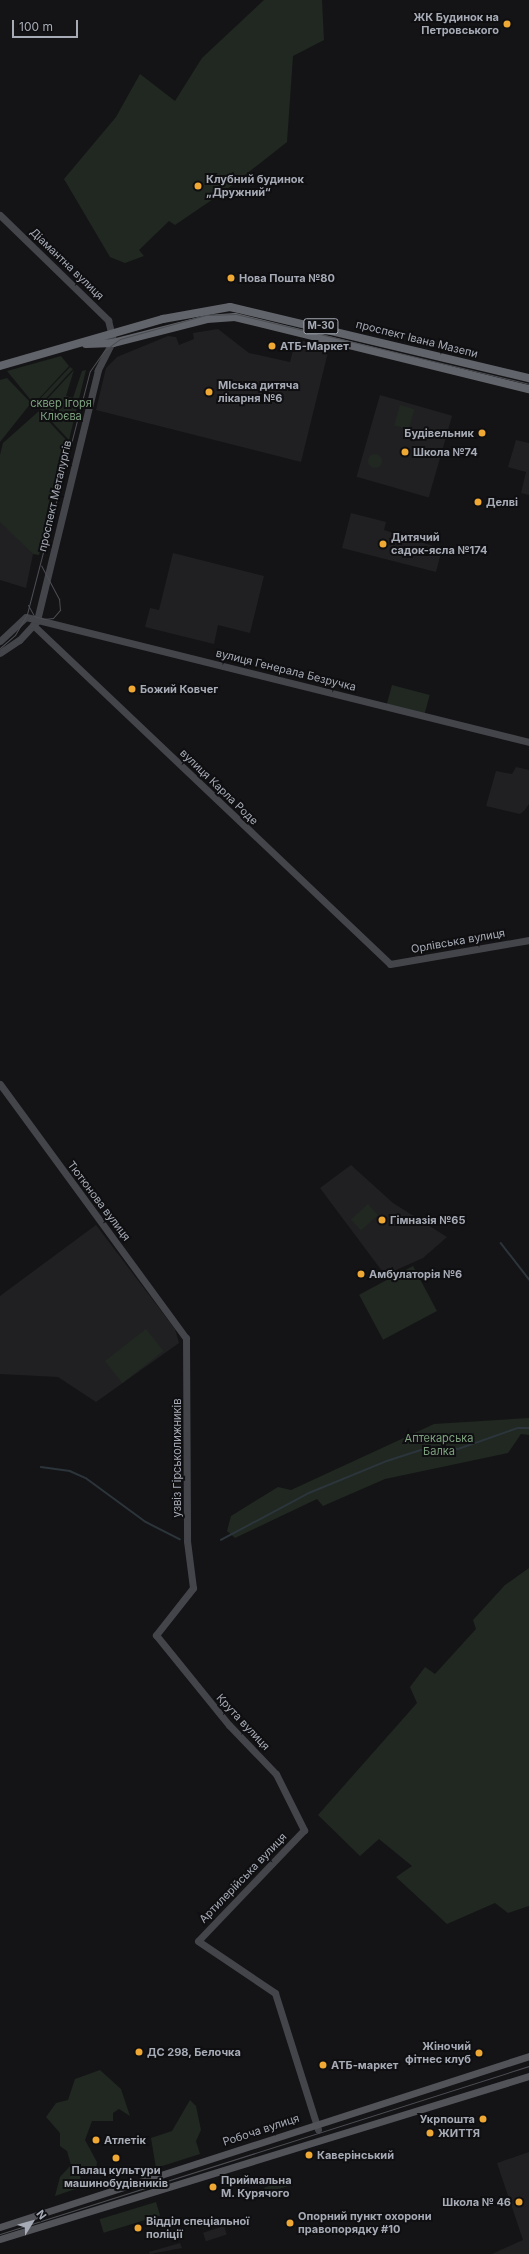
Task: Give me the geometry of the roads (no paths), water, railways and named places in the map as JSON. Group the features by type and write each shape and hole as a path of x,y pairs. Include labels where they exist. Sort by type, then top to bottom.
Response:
{"highway":[{"name":"проспект Івана Мазепи","path":"112,333 205,309 241,307 529,378"},
{"name":"проспект Івана Мазепи","path":"113,343 208,319 235,318 529,389"},
{"name":"М-30","path":"0,366 112,333"},
{"name":"М-30","path":"76,344 113,343"}],"main road":[{"name":"Робоча вулиця","path":"0,2227 317,2127 529,2056"},
{"path":"0,2240 529,2076"}],"street":[{"name":"Діамантна вулиця","path":"0,215 94,305 108,320 112,333"},
{"path":"112,333 113,343"},
{"name":"проспект Металургів","path":"35,623 98,370 113,343"},
{"path":"0,641 22,619 35,623"},
{"path":"0,653 35,623"},
{"name":"вулиця Генерала Безручка","path":"35,623 529,742"},
{"name":"вулиця Карла Роде","path":"35,623 390,964"},
{"name":"Орлівська вулиця","path":"390,964 529,940"},
{"name":"Тютюнова вулиця","path":"0,1084 183,1329"},
{"name":"узвіз Гірськолижників","path":"156,1635 193,1588 187,1541 188,1407 186,1338 183,1329"},
{"name":"Крута вулиця","path":"156,1635 229,1725 276,1774 304,1830"},
{"name":"Артилерійська вулиця","path":"304,1830 198,1941 275,1993 317,2127"}],"waterway":[{"path":"501,1243 529,1279"},
{"path":"221,1540 309,1493 387,1461 421,1450 458,1449 518,1428 529,1428"},
{"path":"41,1467 70,1471 86,1478 146,1522 180,1539"}],"tram line":[{"path":"0,648 15,635 27,614 90,371 104,351 120,339 206,315 236,314 529,384"},
{"path":"28,605 34,616 44,619 53,618 60,610 59,599 41,565"},
{"path":"0,2234 529,2066"}],"place":[{"name":"ЖК Будинок на Петровського","path":"507,24"},
{"name":"Клубний будинок „Дружний“","path":"198,186"},
{"name":"Нова Пошта №80","path":"231,278"},
{"name":"АТБ-Маркет","path":"272,346"},
{"name":"МІська дитяча лікарня №6","path":"209,392"},
{"name":"Будівельник","path":"482,433"},
{"name":"Школа №74","path":"405,452"},
{"name":"Делві","path":"478,502"},
{"name":"Дитячий садок-ясла №174","path":"383,544"},
{"name":"Божий Ковчег","path":"132,689"},
{"name":"Гімназія №65","path":"382,1220"},
{"name":"Амбулаторія №6","path":"361,1274"},
{"name":"ДС 298, Белочка","path":"139,2052"},
{"name":"Жіночий фітнес клуб","path":"479,2053"},
{"name":"АТБ-маркет","path":"323,2065"},
{"name":"Укрпошта","path":"483,2119"},
{"name":"ЖИТТЯ","path":"430,2133"},
{"name":"Атлетік","path":"96,2140"},
{"name":"Каверінський","path":"309,2155"},
{"name":"Палац культури машинобудівників","path":"116,2158"},
{"name":"Приймальна М. Курячого","path":"213,2187"},
{"name":"Школа № 46","path":"519,2202"},
{"name":"Опорний пункт охорони правопорядку #10","path":"290,2223"},
{"name":"Відділ спеціальної поліції","path":"138,2228"}],"park label":[{"name":"сквер Ігоря Клюєва","path":"61,410"},
{"name":"Аптекарська Балка","path":"439,1445"}]}
